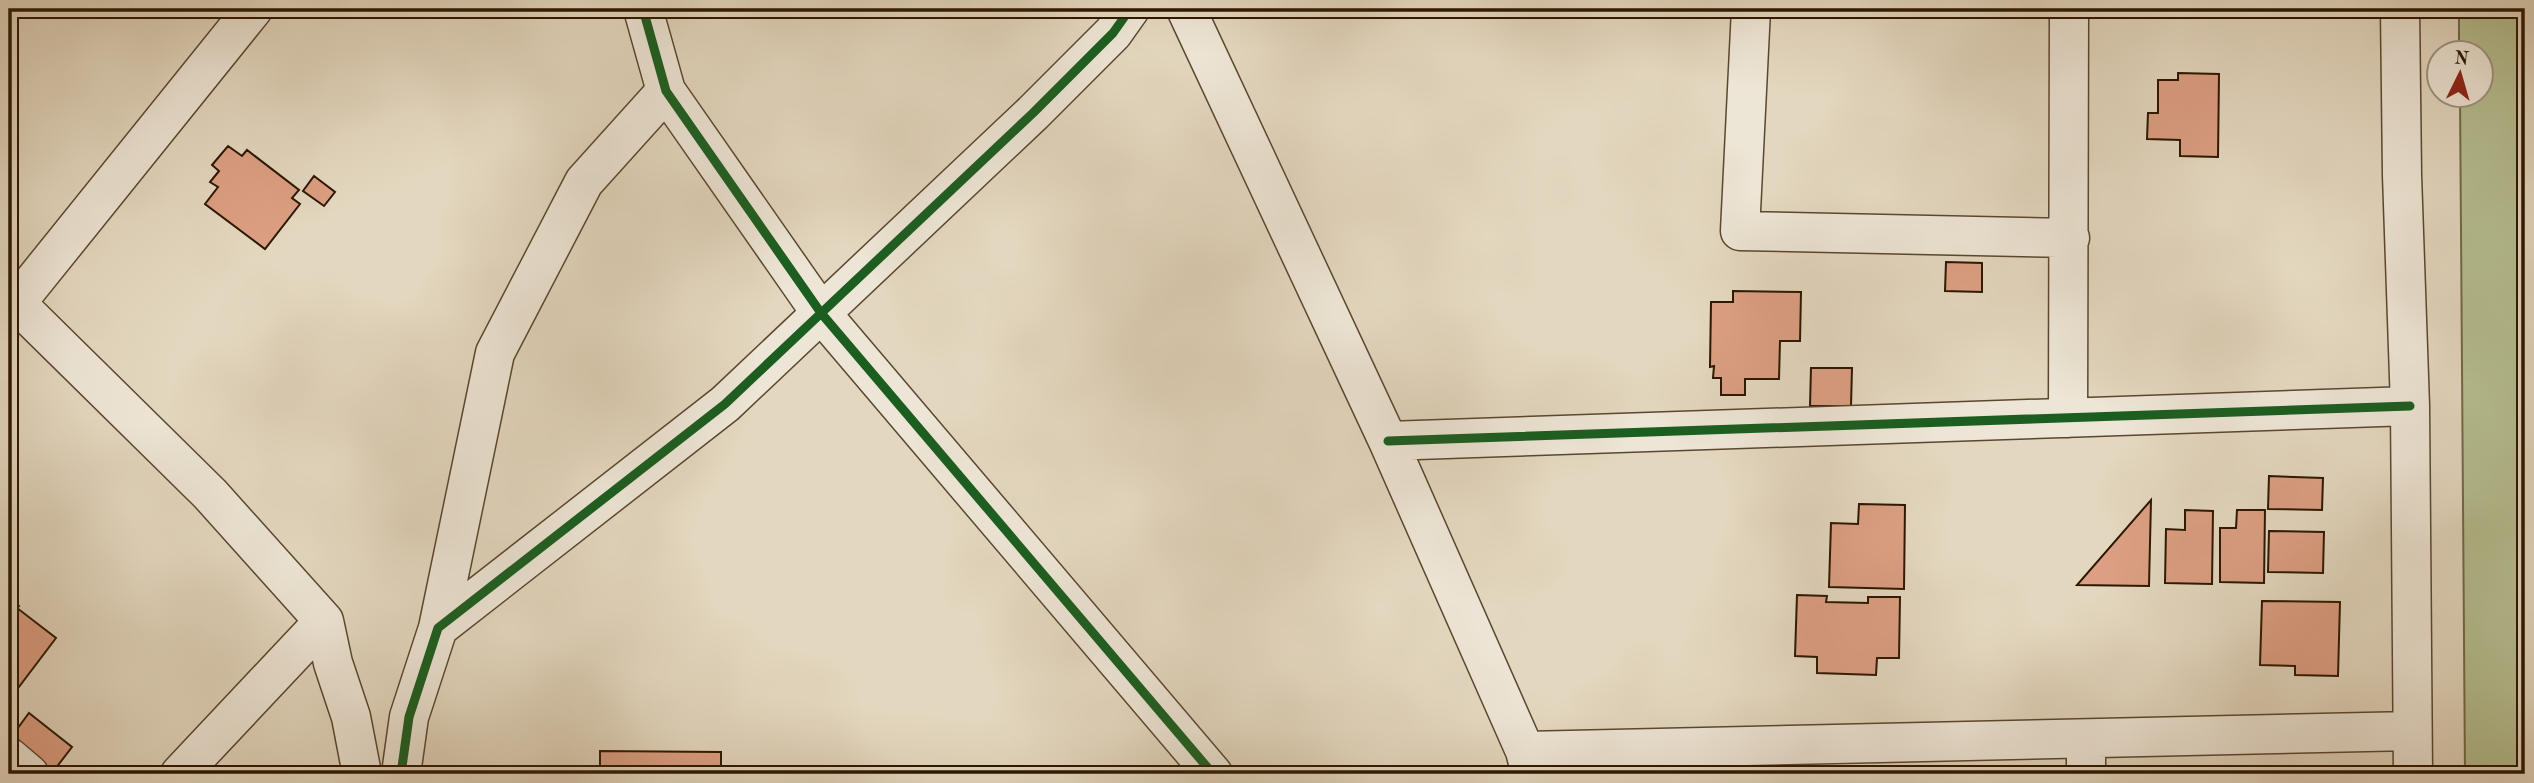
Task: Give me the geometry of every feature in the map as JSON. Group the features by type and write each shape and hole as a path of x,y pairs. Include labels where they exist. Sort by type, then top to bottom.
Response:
{"street":[{"path":"253,9 12,303 210,494 324,621 333,663 351,717 362,774"},
{"path":"643,9 666,91 821,313 1213,774"},
{"path":"438,628 725,404 1033,113 1113,33 1130,9"},
{"path":"1186,9 1388,441 1528,763 2086,756 2412,731"},
{"path":"1751,9 1740,231 2070,238"},
{"path":"2068,9 2068,418"},
{"path":"2400,9 2402,175 2410,406 2413,774"},
{"path":"401,774 409,717 438,628 495,353 584,182 666,91"},
{"path":"1388,441 2410,406"},
{"path":"180,774 324,621"},
{"path":"9,757 29,774"}],"green space":[{"path":"2459,9 2525,9 2525,774 2465,774 2460,108 2496,108 2496,38 2459,38"}],"building":[{"path":"2178,73 2219,74 2218,157 2180,156 2180,140 2147,139 2148,113 2158,113 2158,80 2178,80"},
{"path":"228,146 242,156 247,150 299,190 292,198 300,204 265,249 205,204 218,187 210,182 219,171 212,165"},
{"path":"314,176 335,192 324,206 303,191"},
{"path":"1946,262 1982,263 1982,292 1945,291"},
{"path":"1733,291 1801,292 1800,341 1780,341 1779,379 1745,379 1745,395 1721,395 1721,378 1713,378 1714,366 1710,367 1711,302 1733,302"},
{"path":"1811,368 1852,368 1851,406 1810,406"},
{"path":"2269,476 2323,478 2322,510 2268,509"},
{"path":"2151,500 2149,586 2077,585"},
{"path":"1859,504 1905,505 1904,589 1829,587 1831,523 1858,524"},
{"path":"2185,510 2213,511 2212,584 2165,583 2166,529 2185,530"},
{"path":"2237,510 2265,510 2264,583 2220,582 2220,528 2236,528"},
{"path":"2269,531 2324,532 2323,573 2268,572"},
{"path":"1797,595 1827,596 1826,602 1868,603 1868,597 1900,597 1899,658 1877,658 1876,675 1817,673 1817,657 1795,656"},
{"path":"9,598 19,606 17,608 56,638 9,700"},
{"path":"2262,601 2340,602 2338,676 2295,675 2295,666 2260,665"},
{"path":"29,713 72,747 52,773 9,740"},
{"path":"600,751 721,752 721,774 600,774"}],"cycle path":[{"path":"643,9 666,91 821,313 1213,774"},
{"path":"401,774 409,717 438,628 725,404 1033,113 1113,33 1130,9"},
{"path":"1388,441 2410,406"}]}
